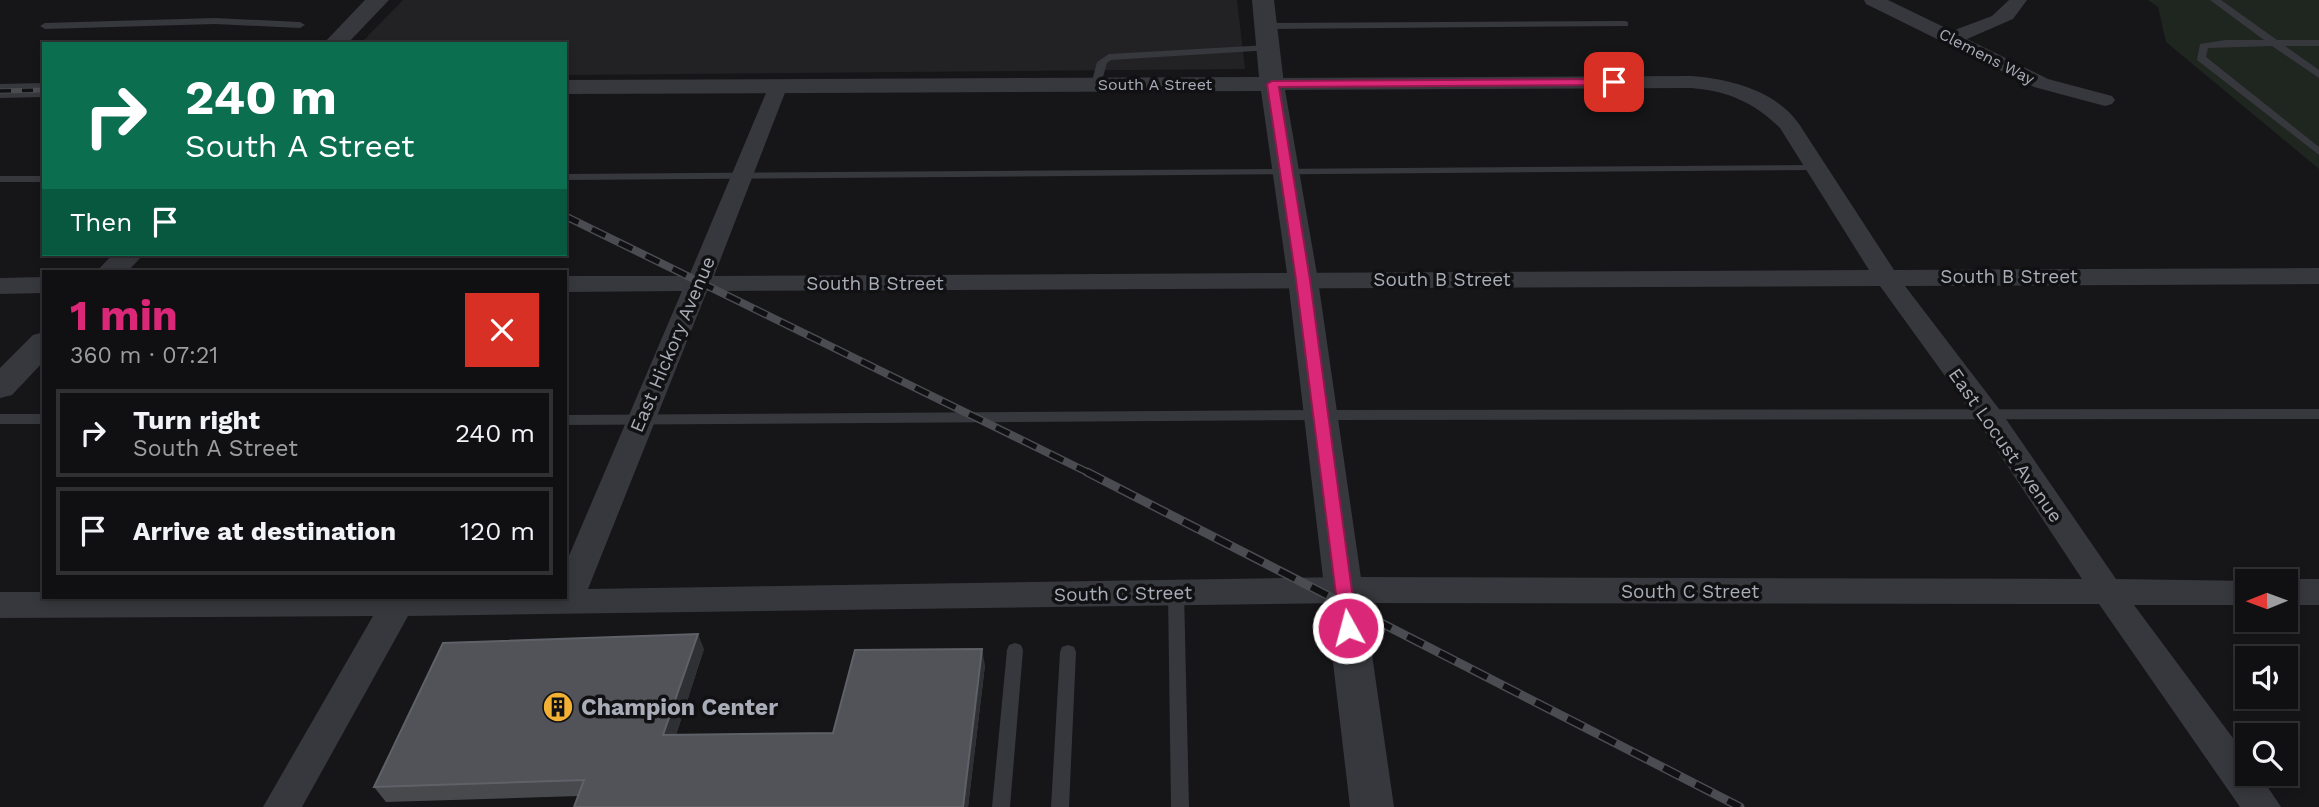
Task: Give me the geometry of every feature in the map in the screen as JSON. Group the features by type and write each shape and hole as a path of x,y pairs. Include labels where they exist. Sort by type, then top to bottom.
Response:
{"street":[{"path":"336,42 378,0"},
{"path":"1263,0 1272,84 1303,280 1372,807"},
{"name":"Clemens Way","path":"1873,0 2041,83 2105,100"},
{"path":"1952,38 2001,18 2015,7 2018,1"},
{"name":"South A Street","path":"567,87 1691,82 1718,84 1744,92"},
{"name":"East Hickory Avenue","path":"566,602 778,85"},
{"path":"0,90 42,90"},
{"name":"East Locust Avenue","path":"1744,92 1778,113 1788,124 1886,277 1989,416 2107,592 2262,807"},
{"path":"113,270 127,256"},
{"name":"South B Street","path":"567,284 2319,276"},
{"path":"0,286 42,285"},
{"path":"0,387 42,344"},
{"name":"South C Street","path":"0,605 566,602 1343,590 2235,592"},
{"path":"2298,592 2319,592"},
{"path":"282,807 398,603"}],"lane":[{"path":"2215,0 2319,75"},
{"path":"45,26 215,21 300,25"},
{"path":"1096,85 1102,62 1110,57 1267,37 1625,24"},
{"path":"2319,43 2203,46 2201,58 2319,152"},
{"path":"567,177 1816,168"},
{"path":"0,179 42,179"},
{"path":"567,420 1321,415 2319,414"},
{"path":"0,419 42,419"},
{"path":"1176,592 1180,807"},
{"path":"1001,807 1015,650"},
{"path":"1060,807 1068,652"}],"shaded area":[{"path":"403,0 1237,0 1245,69 567,75 567,42 362,42"},
{"path":"2148,0 2319,0 2319,169 2166,42 2158,7"}],"building":[{"name":"Champion Center","path":"698,634 663,735 833,733 855,650 982,649 963,807 574,807 584,780 374,787 443,643"}],"railway":[{"path":"0,91 42,90"},
{"path":"567,217 1089,473"},
{"path":"1089,473 1740,807"}],"place":[{"name":"Champion Center","path":"558,707"}],"route":[{"path":"1348,628 1303,280 1272,84 1614,82"}]}
